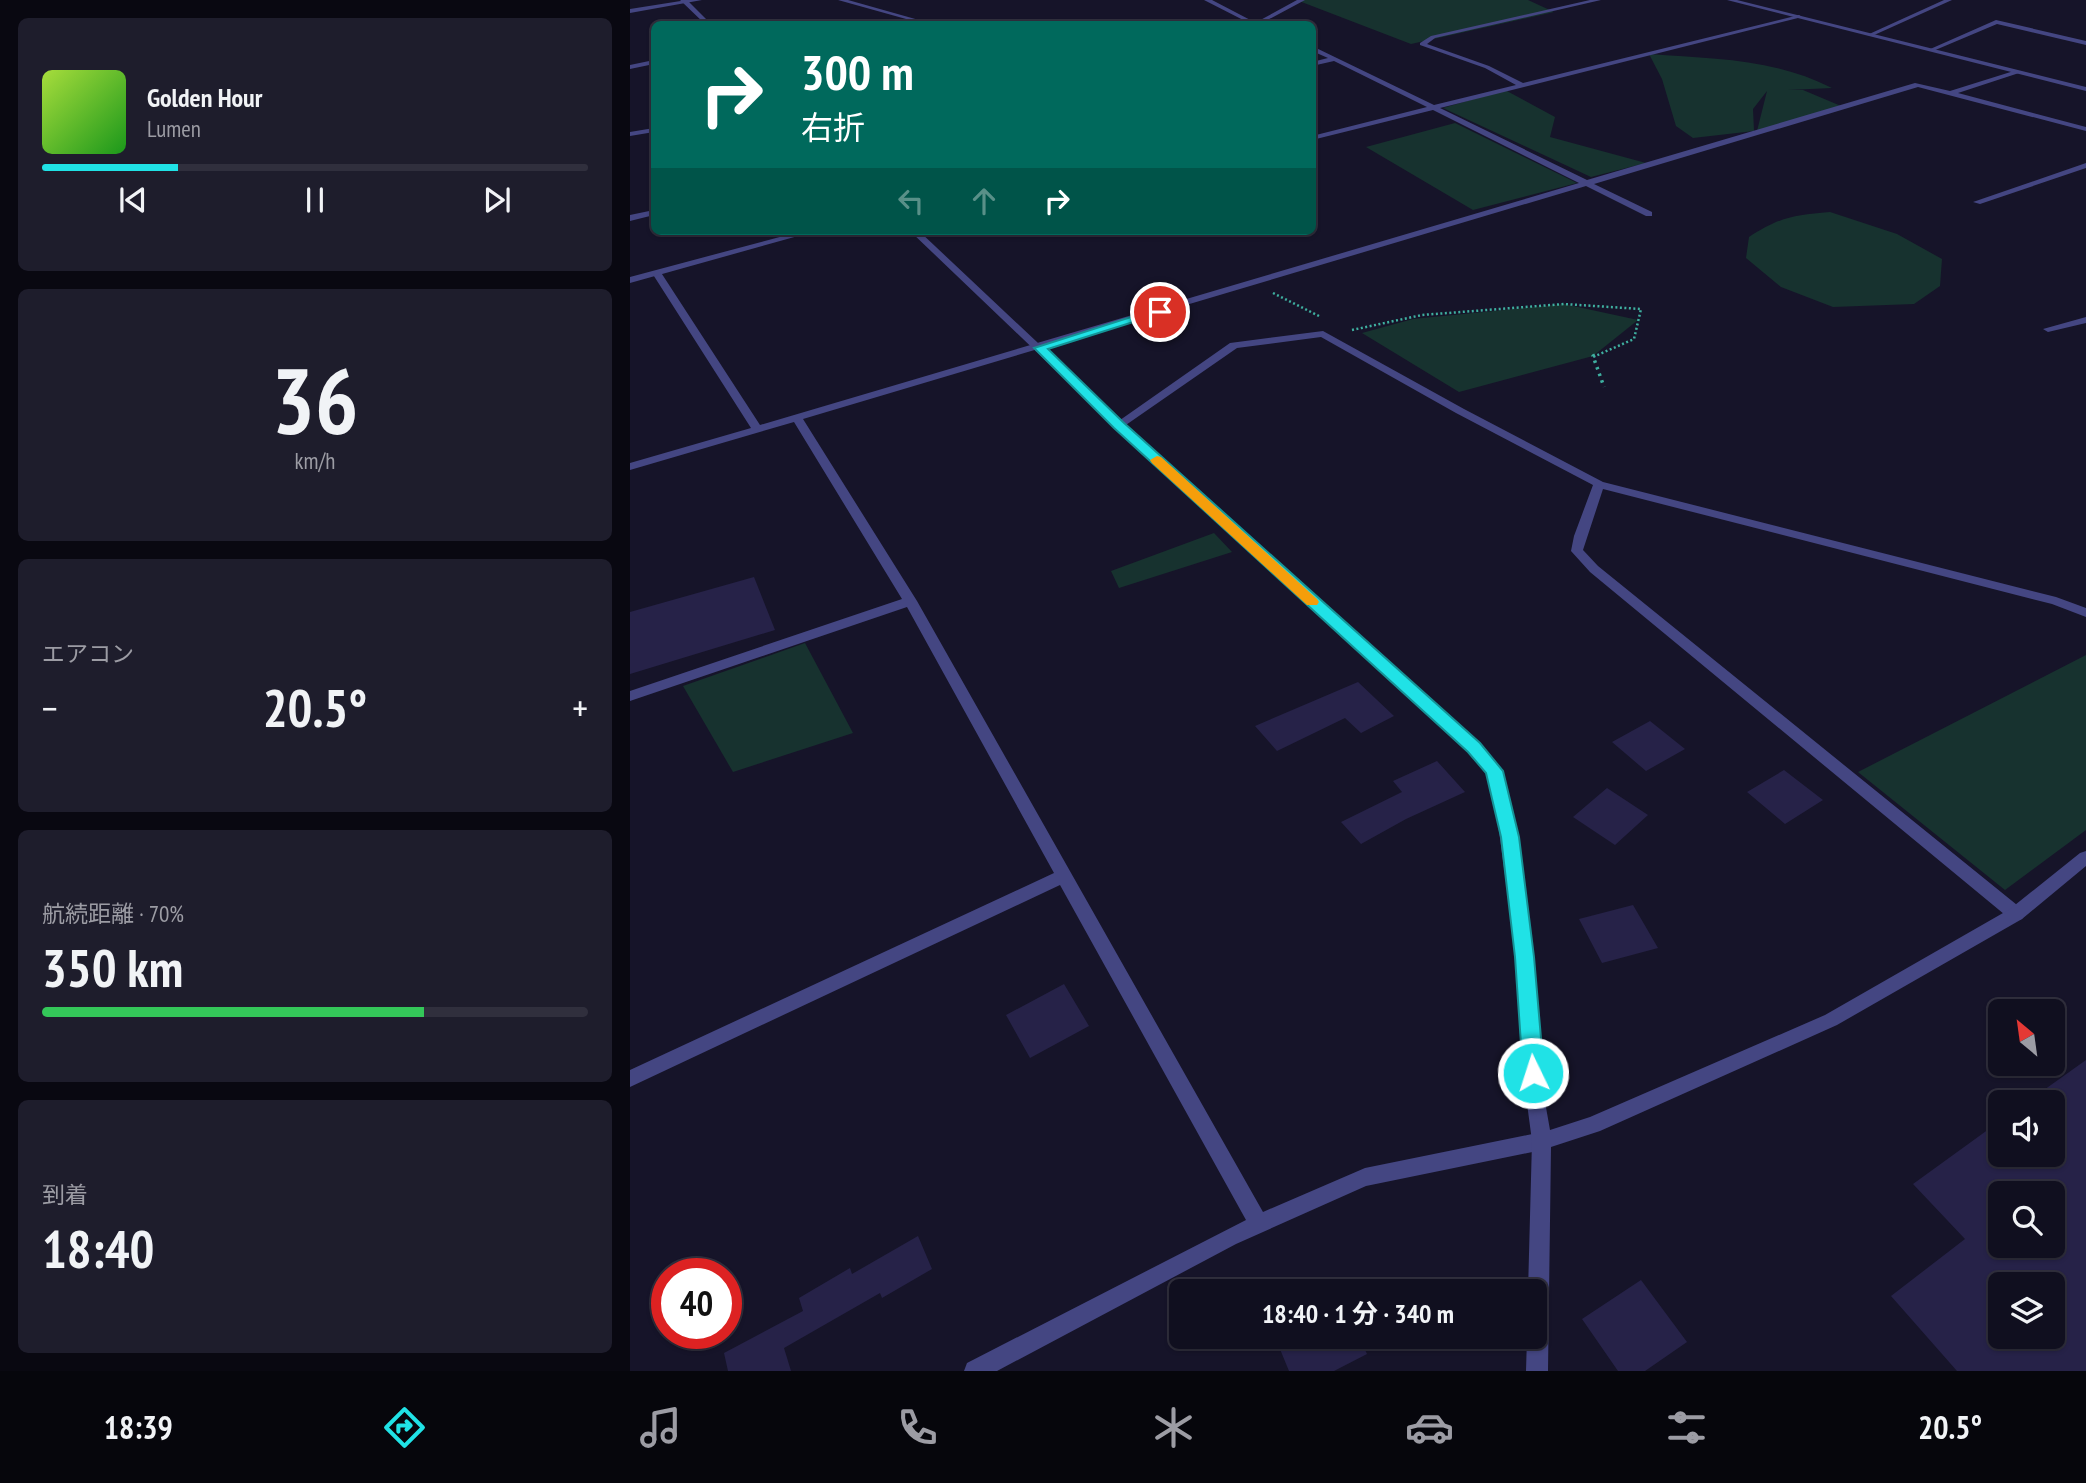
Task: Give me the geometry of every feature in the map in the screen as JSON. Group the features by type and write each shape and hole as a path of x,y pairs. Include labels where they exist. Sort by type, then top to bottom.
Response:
{"street":[{"path":"630,11 699,0"},
{"path":"841,0 919,21"},
{"path":"1207,0 1252,21"},
{"path":"1264,21 1302,0"},
{"path":"1523,86 1487,67 1422,44 1433,37 1598,0"},
{"path":"1730,0 2086,89"},
{"path":"1870,35 1949,0"},
{"path":"684,1 705,21"},
{"path":"1316,137 1799,17"},
{"path":"1931,50 1996,22 2086,43"},
{"path":"1316,50 1649,214"},
{"path":"1316,63 1335,59"},
{"path":"630,67 651,63"},
{"path":"1950,94 2017,72"},
{"path":"630,467 1040,348 1918,85 2086,129"},
{"path":"630,134 651,130"},
{"path":"1977,202 2086,165"},
{"path":"630,218 651,214"},
{"path":"630,280 797,235"},
{"path":"918,235 1119,425 1474,748 1494,771 1510,837 1525,957 1535,1096 1542,1141 1537,1371"},
{"path":"657,273 758,430"},
{"path":"2048,329 2086,320"},
{"path":"1119,425 1234,345 1323,334 1460,411 1599,484 2056,600 2086,613"},
{"path":"797,418 910,601 1259,1224"},
{"path":"1599,484 1577,551 1594,569 2016,914"},
{"path":"630,696 910,601"},
{"path":"975,1371 1229,1237 1365,1177 1542,1141 1593,1125 1831,1020 2016,914 2086,858"},
{"path":"630,1079 1064,876"}],"path":[{"path":"1254,284 1325,319"},
{"path":"1349,331 1422,315 1564,304 1641,309 1634,339 1593,356 1604,387"}],"green space":[{"path":"1528,0 1554,12 1411,44 1299,1"},
{"path":"1649,54 1765,65 1810,78 1832,88 1788,90 1803,90 1841,106 1757,131 1767,91 1753,109 1754,131 1693,138 1676,126 1662,79"},
{"path":"1505,90 1555,117 1550,137 1646,163 1591,177 1443,108"},
{"path":"1455,123 1577,183 1473,210 1366,147"},
{"path":"1830,212 1897,234 1942,259 1940,286 1914,304 1833,307 1781,287 1746,258 1749,237 1760,230 1788,218"},
{"path":"1564,304 1638,320 1593,356 1459,392 1362,333 1413,319"},
{"path":"1214,533 1232,552 1119,588 1111,571"},
{"path":"805,643 853,733 733,772 683,686"},
{"path":"2086,655 2086,830 2005,890 1858,772"}],"building":[{"path":"754,577 775,630 630,674 630,612"},
{"path":"1358,682 1394,716 1361,733 1345,718 1277,751 1255,726"},
{"path":"1650,721 1685,749 1646,771 1612,742"},
{"path":"1437,761 1465,792 1406,819 1361,844 1341,822 1402,792 1393,781"},
{"path":"1784,770 1823,800 1785,824 1747,792"},
{"path":"1607,788 1648,815 1615,845 1573,817"},
{"path":"1633,905 1658,948 1602,963 1579,919"},
{"path":"1064,984 1089,1026 1030,1058 1006,1015"},
{"path":"2086,1060 2086,1371 1957,1371 1891,1296 1965,1239 1913,1184 1988,1130 1988,1167 2065,1167 2065,1090 2044,1090"},
{"path":"918,1236 932,1269 882,1298 880,1293 784,1348 791,1371 728,1371 724,1353 732,1349 742,1349 742,1343 803,1311 799,1298 850,1268 852,1274"},
{"path":"1641,1280 1687,1342 1645,1371 1618,1371 1582,1319"},
{"path":"1280,1349 1365,1349 1367,1354 1334,1371 1289,1371"}],"slow traffic":[{"path":"1157,460 1312,602"}],"route":[{"path":"1160,312 1040,348 1119,425 1474,748 1494,771 1510,837 1525,957 1533,1073"}]}
